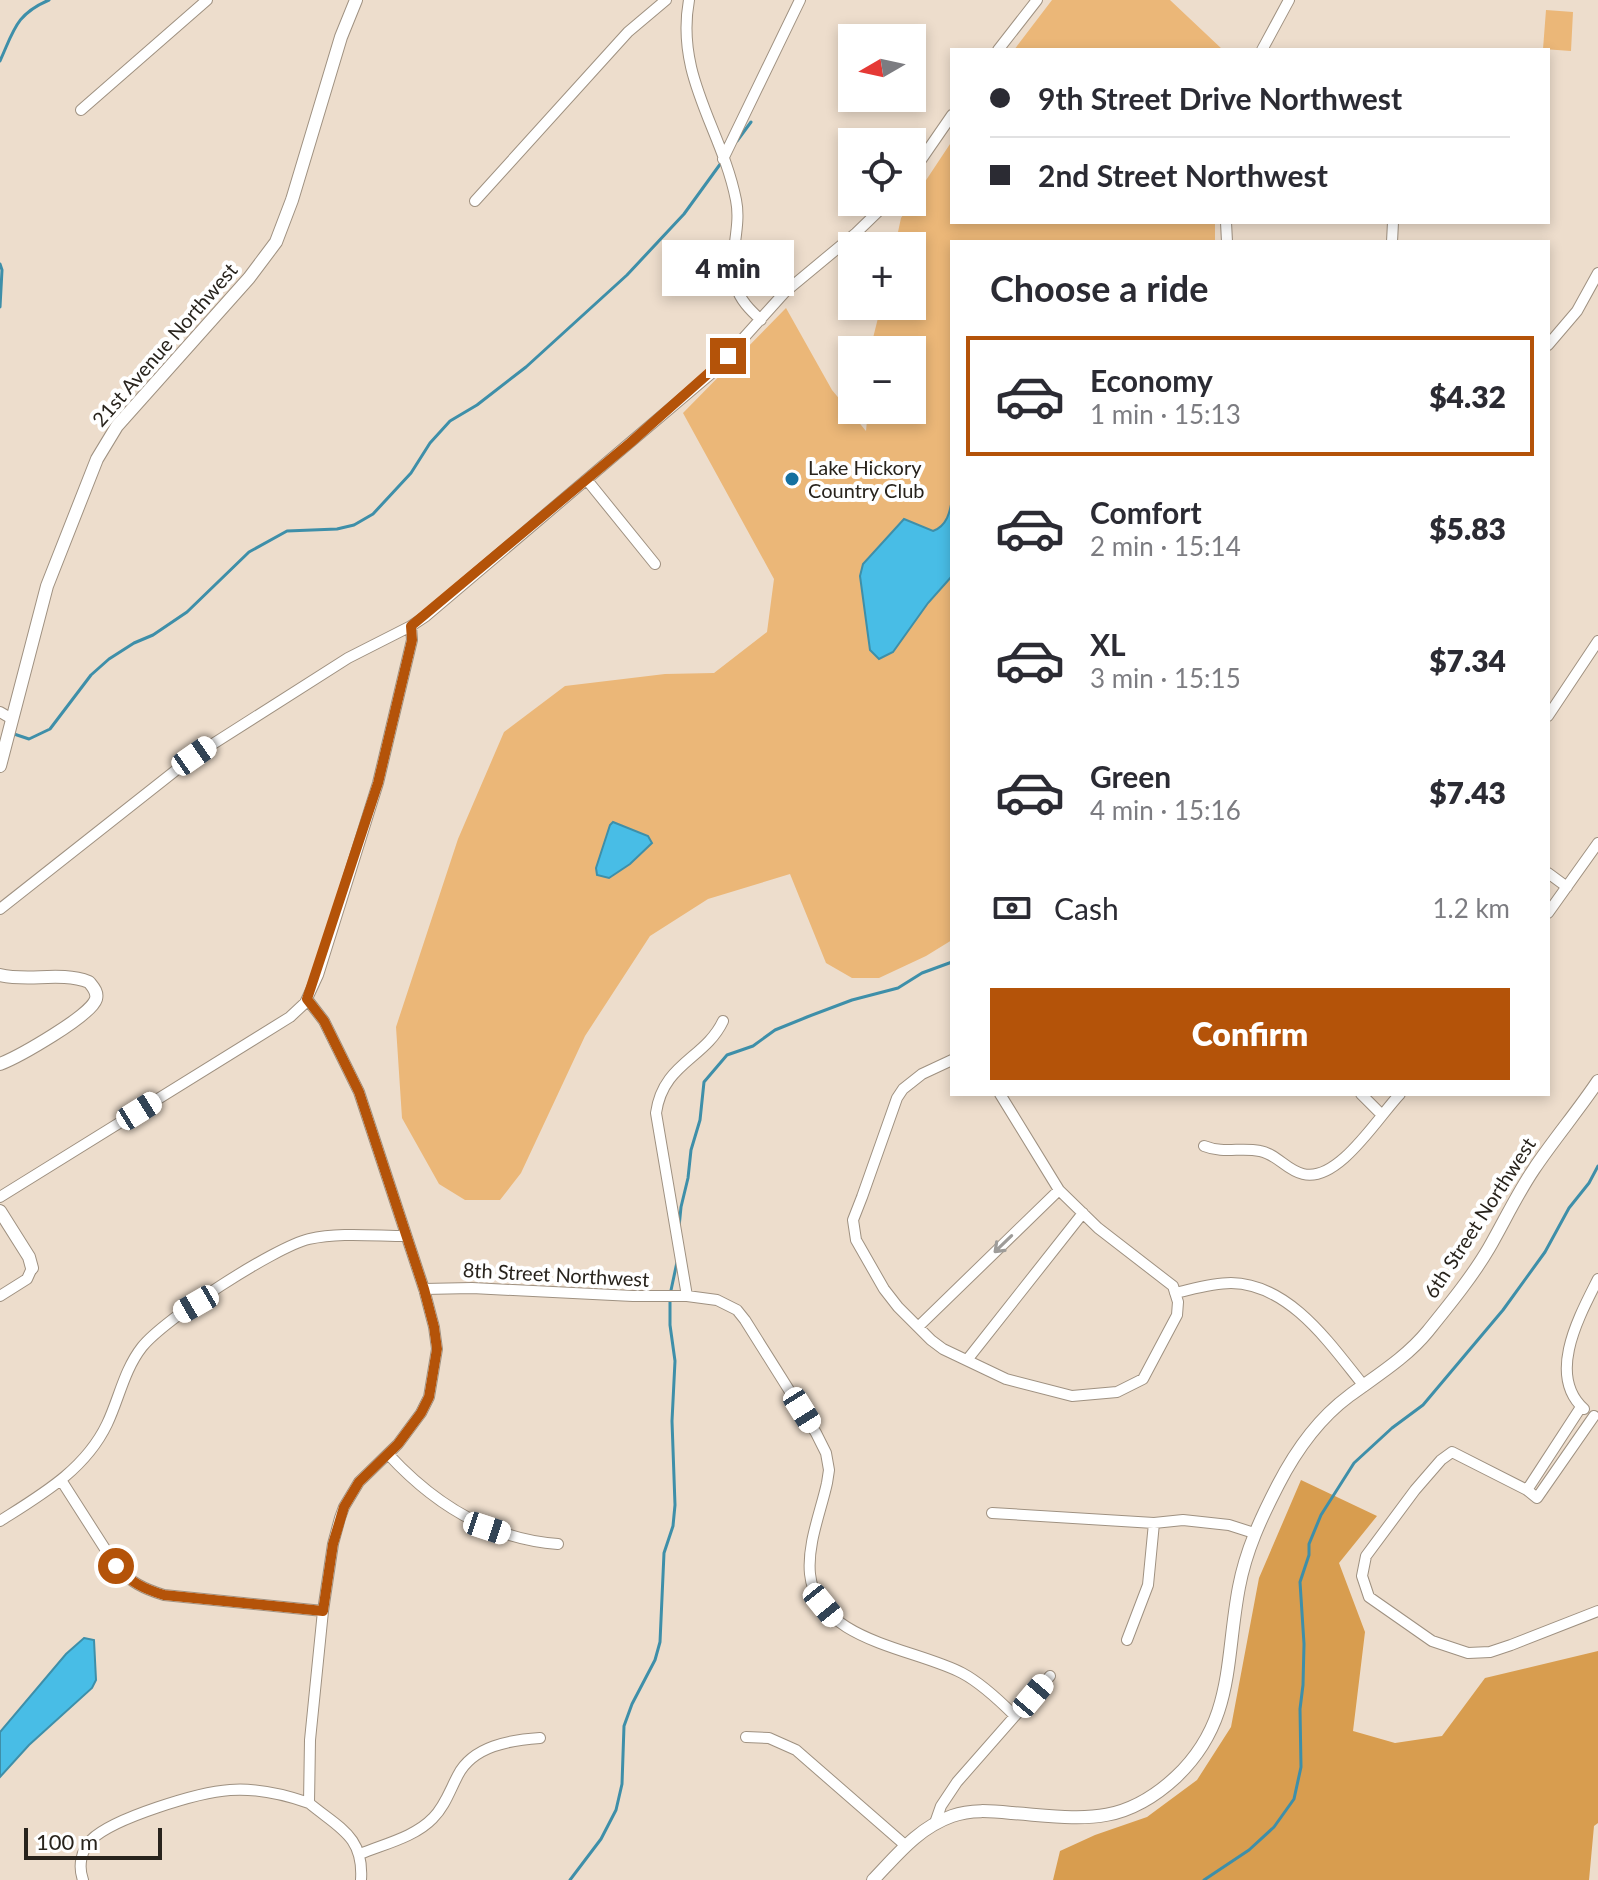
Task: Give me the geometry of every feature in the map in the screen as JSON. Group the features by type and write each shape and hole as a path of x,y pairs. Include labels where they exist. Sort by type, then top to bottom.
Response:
{"street":[{"path":"81,110 207,0"},
{"name":"21st Avenue Northwest","path":"0,766 47,586 97,459 125,416 249,278 276,242 292,200 341,37 356,0"},
{"path":"475,201 628,32 666,0"},
{"path":"689,0 687,54 698,95 733,186 738,214 733,264 735,285 744,303 761,320"},
{"path":"723,159 800,0"},
{"path":"1000,48 1037,0"},
{"path":"1263,48 1289,0"},
{"path":"926,153 950,118"},
{"path":"0,909 211,745 348,658 411,626 713,372 785,292 872,216"},
{"path":"1550,343 1577,311 1598,273"},
{"path":"587,480 655,564"},
{"path":"0,1197 299,1011 307,999 378,783 412,640 411,626"},
{"path":"1550,713 1598,641"},
{"path":"0,712 12,719"},
{"path":"1550,910 1598,843"},
{"path":"1550,874 1567,887"},
{"path":"0,975 18,978 69,977 89,982 96,994 96,1001 76,1020 0,1064"},
{"path":"307,999 324,1021 359,1092 424,1289 436,1340 429,1397 421,1413 409,1432 359,1482 344,1507 333,1544 310,1740 309,1803"},
{"path":"687,1296 656,1113 660,1093 676,1070 709,1041 723,1021"},
{"path":"950,1061 912,1080 897,1098 853,1220 856,1240 884,1289 918,1327 943,1349 1006,1379 1072,1396 1117,1392 1143,1379 1177,1315 1173,1286 1059,1190 1001,1096"},
{"name":"6th Street Northwest","path":"873,1880 923,1829 953,1815 978,1811 1071,1818 1108,1816 1140,1803 1174,1778 1203,1745 1220,1710 1228,1674 1239,1585 1254,1533 1279,1482 1308,1436 1331,1411 1391,1366 1427,1333 1473,1272 1534,1169 1598,1081"},
{"path":"1363,1096 1381,1114"},
{"path":"1204,1146 1221,1151 1259,1150 1303,1174 1323,1173 1346,1156 1398,1096"},
{"path":"918,1327 1059,1190"},
{"path":"0,1211 29,1257 32,1268 27,1279 0,1296"},
{"path":"967,1360 1083,1213"},
{"path":"0,1521 78,1466 99,1439 133,1361 142,1347 168,1321 284,1248 301,1241 329,1236 406,1236"},
{"path":"1598,1279 1575,1328 1568,1358 1571,1389 1581,1407 1596,1416 1541,1495 1537,1498 1452,1452 1415,1490 1366,1556 1362,1576 1369,1597 1432,1641 1468,1653 1500,1649 1598,1611"},
{"path":"1175,1293 1231,1283 1262,1288 1320,1331 1364,1386"},
{"name":"8th Street Northwest","path":"424,1289 687,1296 717,1300 737,1310 822,1444 829,1470 810,1564 811,1582 823,1605 845,1628 963,1674 1015,1716"},
{"path":"1527,1490 1581,1407"},
{"path":"388,1454 429,1494 471,1521 520,1539 558,1544"},
{"path":"61,1480 116,1566 127,1579 140,1587 164,1595 323,1611"},
{"path":"992,1513 1154,1523 1183,1520 1216,1523 1254,1533"},
{"path":"1127,1640 1148,1585 1154,1523"},
{"path":"935,1823 941,1806 957,1782 1050,1676"},
{"path":"746,1737 769,1738 796,1750 905,1845"},
{"path":"360,1854 425,1825 443,1805 460,1771 478,1753 518,1739 540,1738"},
{"path":"83,1880 80,1868 82,1856 98,1834 182,1799 217,1791 240,1790 270,1793 309,1803 344,1830 360,1854 361,1880"}],"shaded area":[{"path":"1052,0 1170,0 1221,48 1016,48"},
{"path":"1546,10 1573,12 1571,51 1543,48"},
{"name":"Lake Hickory Country Club","path":"950,144 950,224 1215,224 1215,240 950,240 950,941 879,978 852,978 826,963 790,874 708,899 650,936 585,1036 521,1173 500,1200 465,1200 439,1184 402,1118 396,1027 458,839 504,732 565,686 665,674 714,673 767,632 774,579 683,413 786,308 838,397 838,424 860,424 866,431 867,424 926,424 926,336 874,336 878,320 926,320 926,232 898,232 902,216 926,216 926,180"},
{"path":"1301,1480 1377,1516 1339,1563 1365,1632 1353,1731 1395,1743 1442,1736 1485,1678 1598,1651 1598,1823 1594,1826 1589,1880 1053,1880 1060,1851 1147,1817 1197,1780 1231,1727 1259,1578"}],"water":[{"path":"950,509 950,578 893,652 879,659 870,650 860,576 863,564 904,519 933,531 942,526"},
{"path":"613,822 648,836 652,843 609,878 597,875 596,868"},
{"path":"84,1638 94,1640 96,1680 92,1688 29,1745 0,1777 0,1732 66,1654"}],"waterway":[{"path":"0,61 23,17 49,0"},
{"path":"737,141 751,122"},
{"path":"14,734 29,739 50,729 91,675 109,659 187,612 249,552 287,531 337,529 354,525 373,514 411,473 430,443 450,421 477,405 526,367 627,275 684,214 721,163"},
{"path":"0,264 0,307"},
{"path":"679,1227 691,1150 700,1120 704,1082 727,1055 753,1046 775,1030 852,1000 898,988 922,973 950,963"},
{"path":"1204,1880 1249,1850 1274,1827 1294,1799 1301,1767 1300,1709 1304,1644 1300,1582 1309,1555 1309,1544 1321,1515 1354,1463 1423,1405 1503,1310 1545,1252 1569,1208 1598,1166"},
{"path":"570,1880 601,1839 616,1810 622,1784 624,1726 655,1660 660,1642 664,1553 673,1526 675,1505 672,1421 675,1361 670,1295 677,1262"}],"place":[{"name":"Lake Hickory Country Club","path":"792,479"}],"route":[{"path":"116,1566 127,1579 140,1587 164,1595 323,1611 333,1544 344,1507 359,1482 409,1432 421,1413 429,1397 437,1349 424,1289 359,1092 324,1021 307,999 318,975 378,783 412,640 411,626 630,443 728,356"}]}
